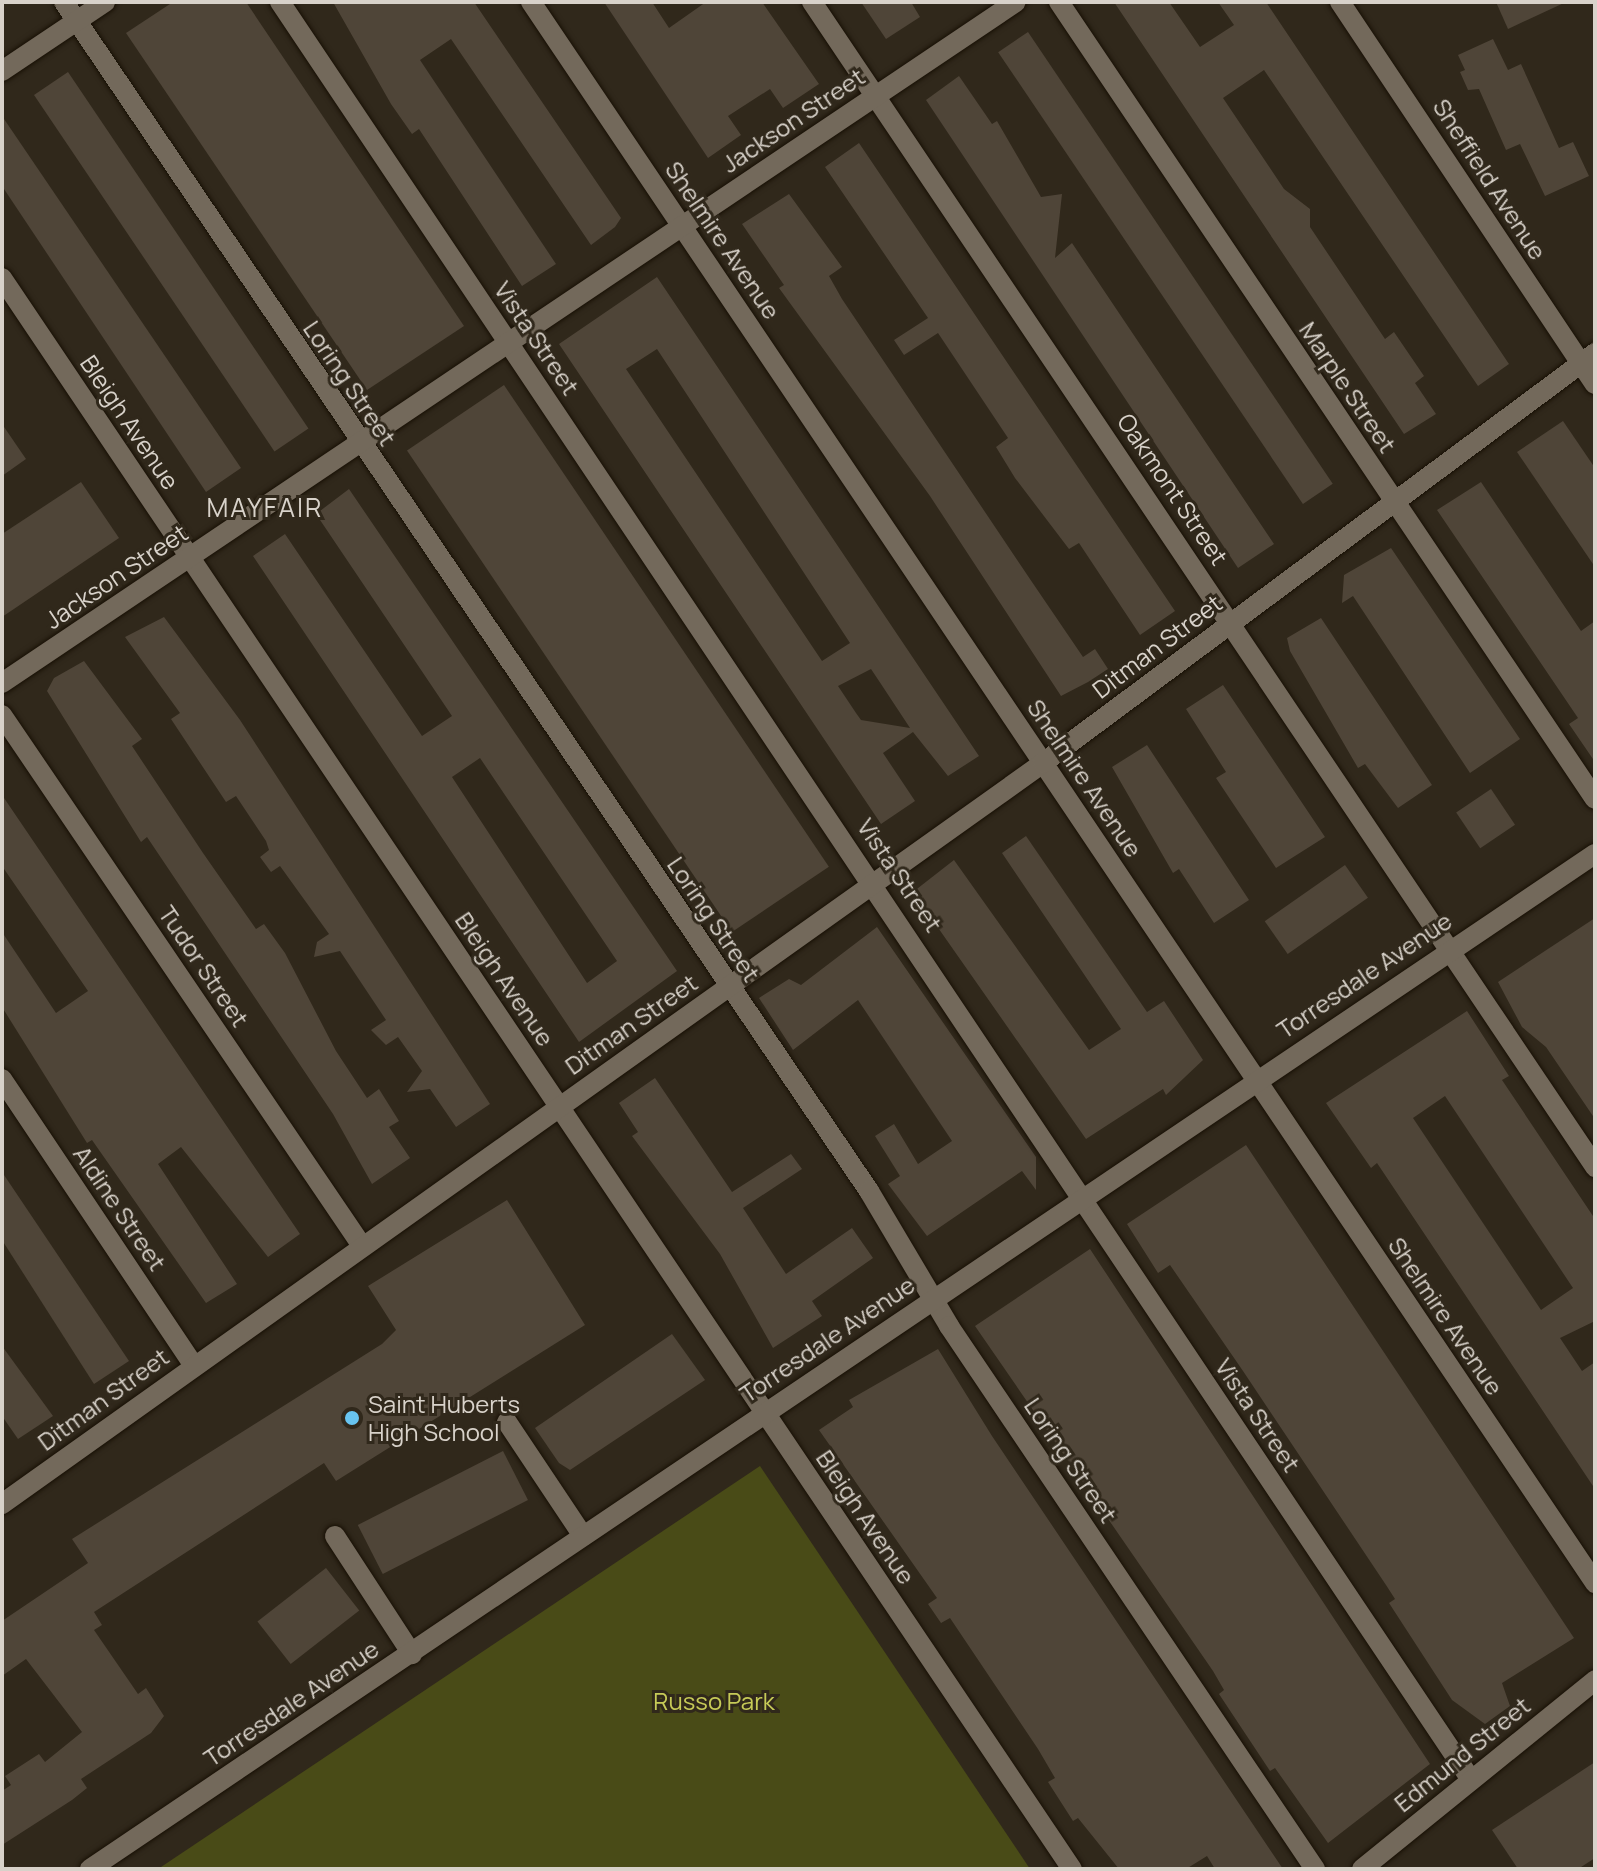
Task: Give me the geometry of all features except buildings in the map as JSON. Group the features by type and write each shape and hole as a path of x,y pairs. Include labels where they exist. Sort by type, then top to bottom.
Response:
{"street":[{"name":"Loring Street","path":"64,2 728,987 1315,1869"},
{"path":"2,71 105,2"},
{"name":"Vista Street","path":"280,2 874,881 1471,1780"},
{"name":"Shelmire Avenue","path":"531,2 1595,1583"},
{"name":"Oakmont Street","path":"812,2 1595,1167"},
{"name":"Jackson Street","path":"2,683 1016,2"},
{"name":"Marple Street","path":"1059,2 1595,799"},
{"name":"Sheffield Avenue","path":"1340,2 1588,358 1595,384"},
{"name":"Bleigh Avenue","path":"2,278 1072,1869"},
{"name":"Ditman Street","path":"2,1504 1043,763 1588,358"},
{"name":"Tudor Street","path":"2,715 362,1246"},
{"name":"Torresdale Avenue","path":"90,1869 1084,1199 1448,948 1595,854"},
{"name":"Aldine Street","path":"2,1079 194,1366"},
{"path":"507,1422 583,1536"},
{"path":"335,1536 412,1654"},
{"name":"Edmund Street","path":"1362,1869 1595,1680"}],"green space":[{"name":"Russo Park","path":"760,1466 1030,1869 158,1869"}],"place":[{"name":"Saint Huberts High School","path":"352,1418"}],"district":[{"name":"MAYFAIR","path":"265,508"}]}
